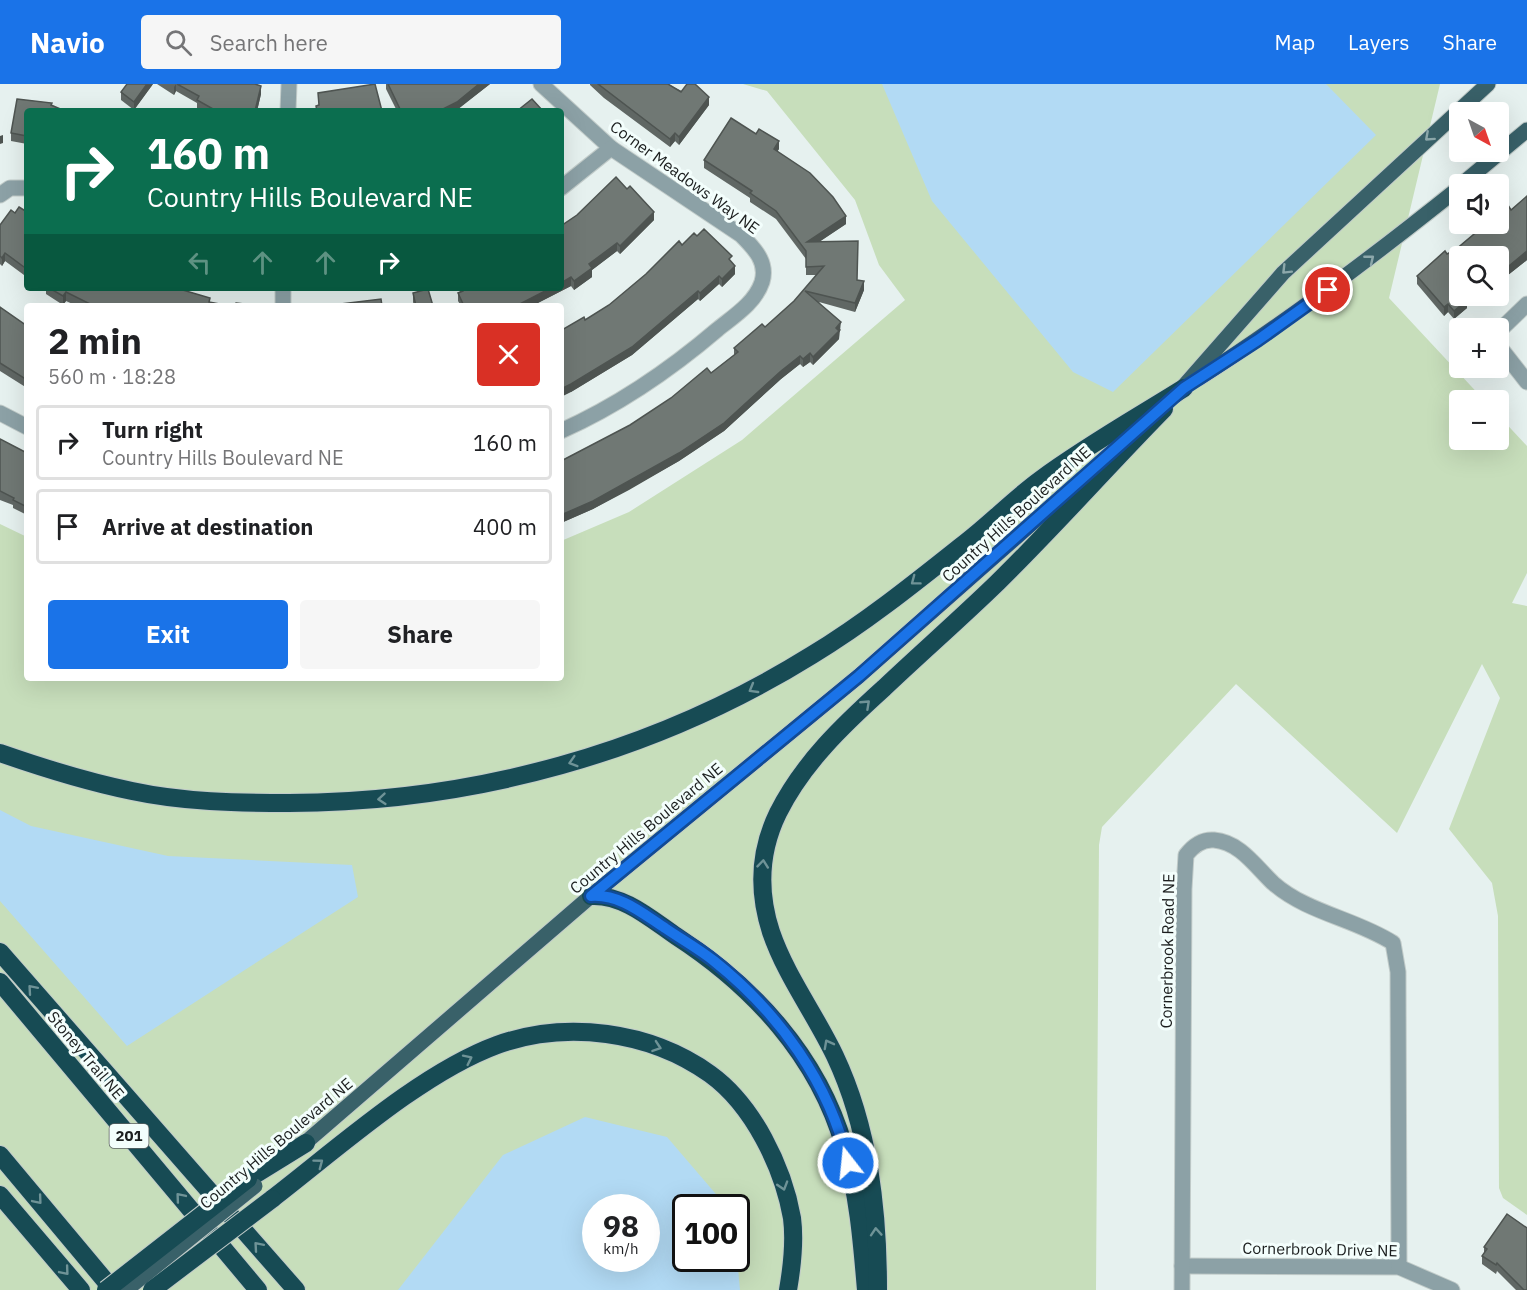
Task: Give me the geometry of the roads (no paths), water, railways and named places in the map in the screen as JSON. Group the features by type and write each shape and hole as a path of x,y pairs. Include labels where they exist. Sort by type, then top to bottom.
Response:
{"highway":[{"path":"0,753 134,791 236,803 338,803 440,793 537,773 580,760 633,743 731,702 813,654 966,543 1038,482 1079,453 1184,388"},
{"path":"878,1290 875,1214 863,1141 853,1102 835,1056 782,959 768,924 761,877 768,836 793,786 834,735 998,582 1184,388"},
{"path":"591,896 603,896 630,905 713,960 753,996 792,1042 816,1080 844,1145 861,1229 866,1290"},
{"path":"0,952 296,1290"},
{"name":"Stoney Trail NE","path":"0,982 258,1290"},
{"path":"152,1290 417,1088 462,1062 498,1045 538,1036 575,1032 607,1034 638,1040 669,1051 711,1075 744,1109 765,1143 782,1180 792,1219 793,1262 788,1290"},
{"path":"106,1290 306,1143"},
{"path":"0,1155 113,1290"},
{"path":"0,1195 81,1290"}],"main road":[{"name":"Country Hills Boulevard NE","path":"306,1143 591,896 859,676 1184,388 1282,273 1488,84"},
{"name":"Country Hills Boulevard NE","path":"1475,174 1521,135 1527,124"},
{"name":"Country Hills Boulevard NE","path":"1184,388 1258,340 1354,271 1449,196"},
{"name":"Country Hills Boulevard NE","path":"126,1290 251,1183"}],"street":[{"path":"288,108 289,84"},
{"name":"Corner Meadows Way NE","path":"541,84 611,148 741,235 757,251 762,264 762,281 756,294 743,308 676,364 637,391 564,429"},
{"path":"564,186 611,148"},
{"path":"0,195 10,188 24,188"},
{"path":"1509,321 1527,304"},
{"path":"1509,359 1527,382"},
{"path":"0,413 24,425"},
{"name":"Cornerbrook Road NE","path":"1182,1290 1186,855 1203,842 1215,840 1232,846 1254,862 1274,884 1305,902 1330,916 1372,929 1393,943 1398,972 1399,1267"},
{"name":"Cornerbrook Drive NE","path":"1182,1266 1399,1267 1452,1290"}],"water":[{"path":"882,84 1326,84 1376,135 1113,392 1073,372 932,201"},
{"path":"0,810 31,826 168,856 352,865 358,897 127,1046 0,901"},
{"path":"585,1117 667,1137 716,1194 672,1194 672,1272 738,1272 740,1290 398,1290 503,1155"}]}
